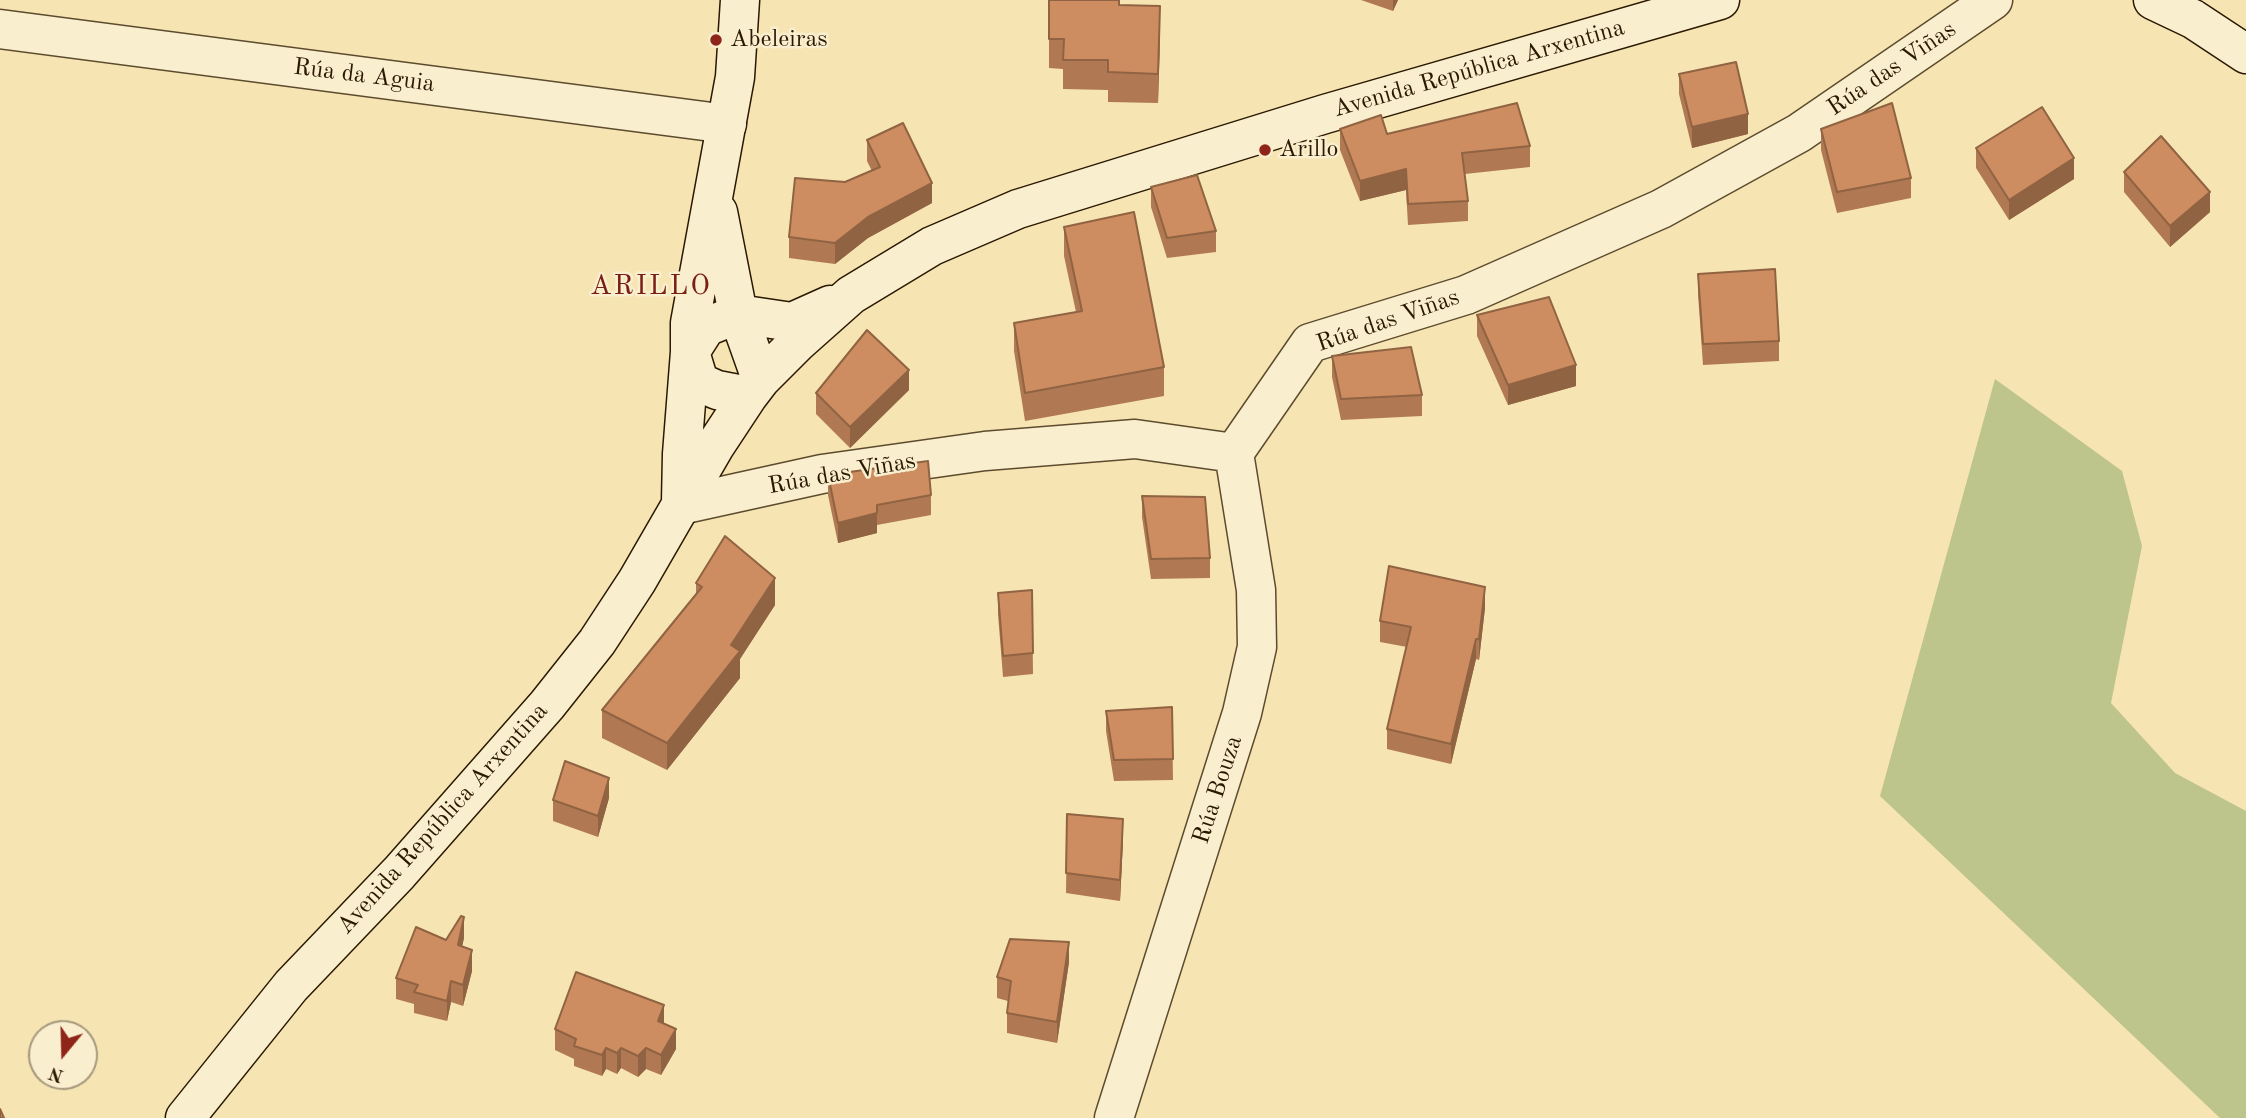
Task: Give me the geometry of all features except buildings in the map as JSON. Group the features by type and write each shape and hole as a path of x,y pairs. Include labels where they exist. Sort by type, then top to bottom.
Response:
{"street":[{"name":"Avenida República Arxentina","path":"681,506 690,323 735,77 740,0"},
{"name":"Avenida República Arxentina","path":"738,314 792,322 851,295 932,246 1018,209 1325,114 1720,0"},
{"name":"Rúa das Viñas","path":"681,506 822,474 985,451 1135,439 1234,453 1310,343 1466,295 1661,209 1799,133 1993,0"},
{"path":"2152,0 2193,19 2246,54"},
{"name":"Rúa da Aguia","path":"0,29 727,124"},
{"path":"715,192 755,388 717,390 699,382 690,352 706,327 738,314"},
{"name":"Avenida República Arxentina","path":"185,1118 291,986 399,873 547,705 604,632 638,581 715,446 755,388 851,295"},
{"name":"Rúa Bouza","path":"1114,1118 1242,713 1257,647 1256,590 1234,453"}],"green space":[{"path":"1995,379 2122,471 2142,546 2111,703 2175,773 2246,811 2246,1118 2220,1118 1880,796"}],"place":[{"name":"Abeleiras","path":"716,40"},
{"name":"Arillo","path":"1265,150"}],"district":[{"name":"ARILLO","path":"651,287"}]}
